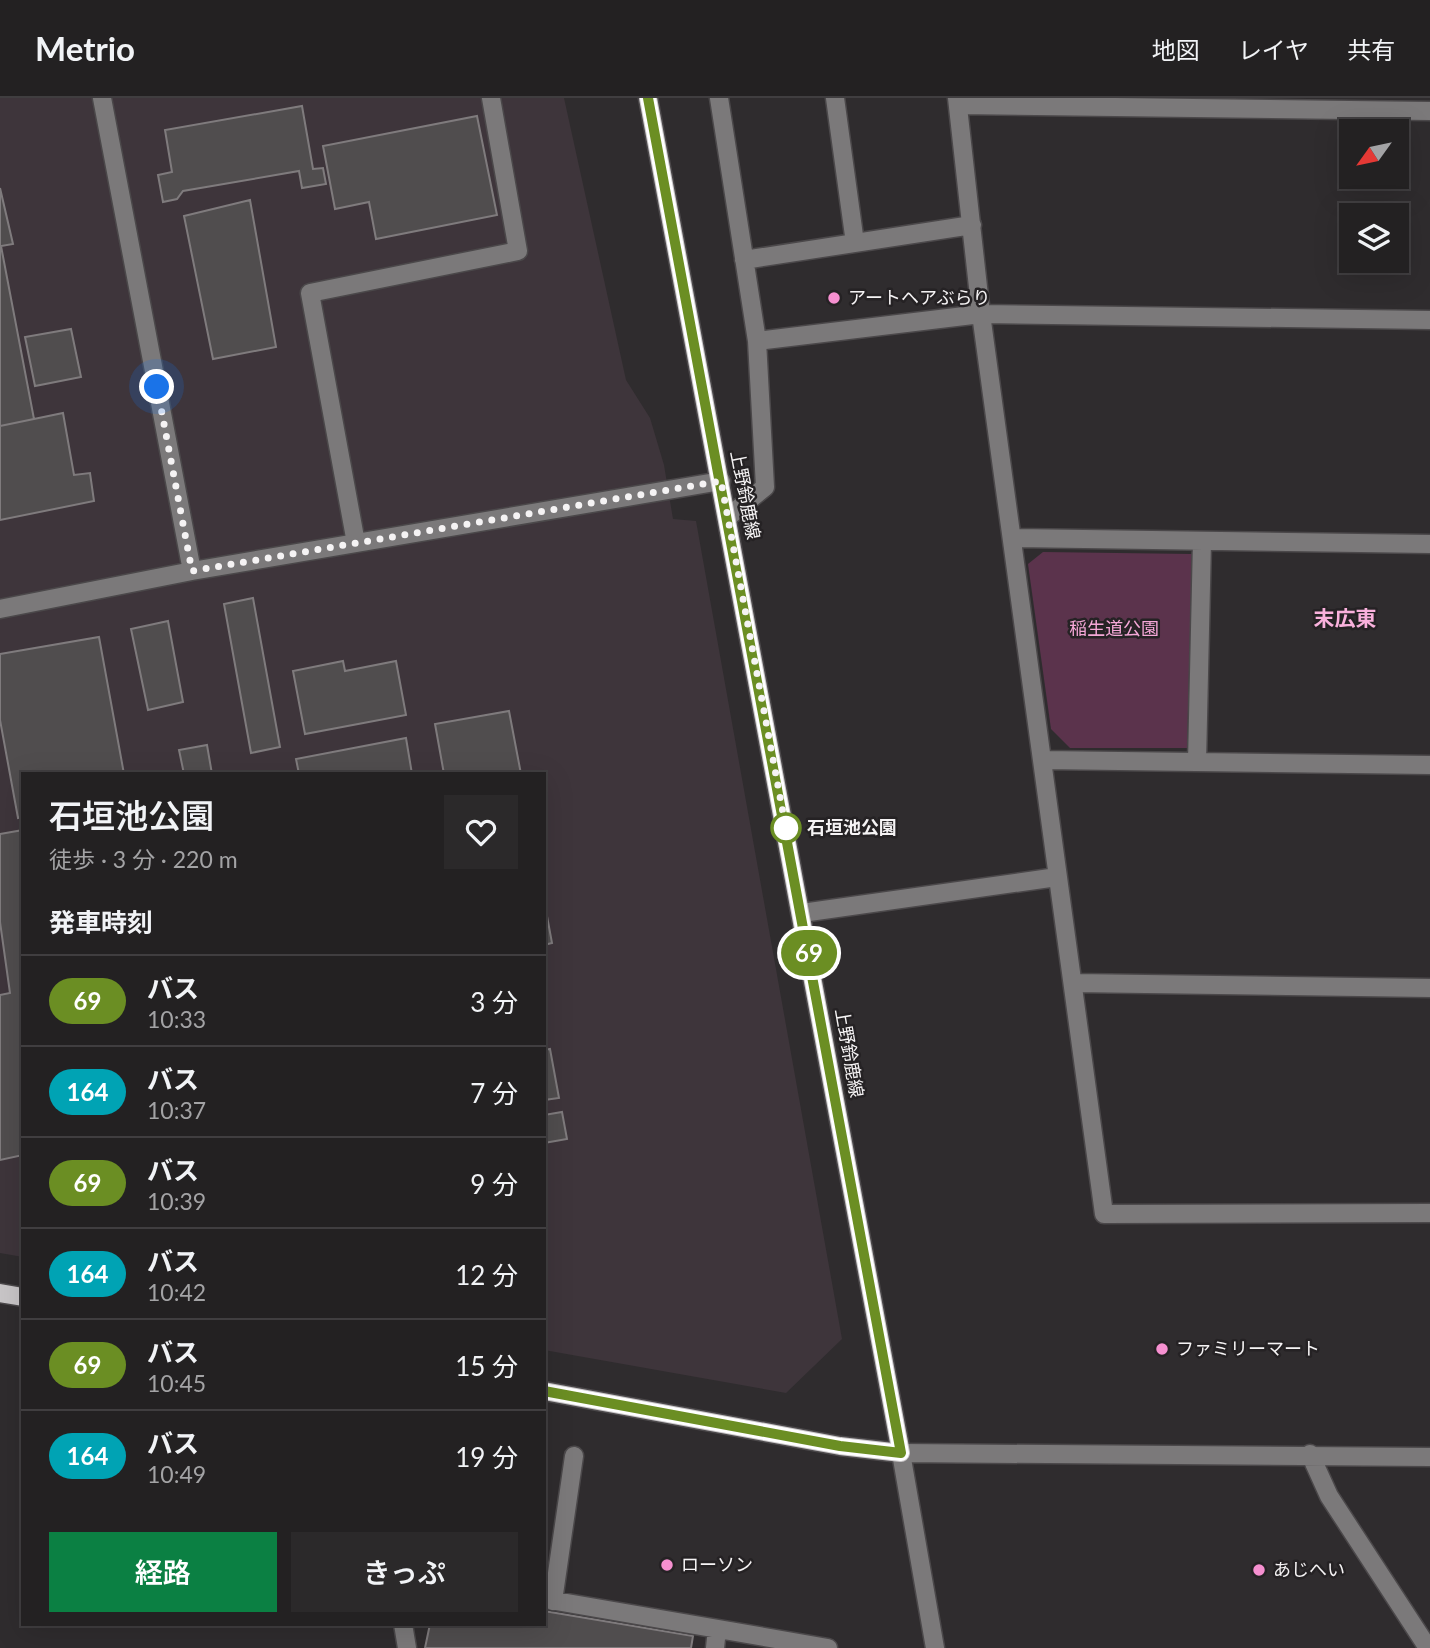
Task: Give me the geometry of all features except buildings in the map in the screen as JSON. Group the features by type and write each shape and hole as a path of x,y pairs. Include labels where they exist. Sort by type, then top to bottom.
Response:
{"main road":[{"name":"上野鈴鹿線","path":"648,98 901,1453"},
{"path":"0,1293 21,1297"},
{"path":"546,1391 840,1446 901,1453"}],"street":[{"path":"102,98 192,571"},
{"path":"356,543 310,293 518,251 491,98"},
{"path":"719,98 757,341 765,487 728,517"},
{"path":"835,98 855,243"},
{"path":"1430,111 958,102 981,314 1104,1214 1430,1213"},
{"path":"744,260 972,225"},
{"path":"757,341 981,314 1430,320"},
{"path":"0,609 192,571 721,481"},
{"path":"1012,538 1430,544"},
{"path":"1197,762 1202,541"},
{"path":"1043,760 1430,765"},
{"path":"802,913 1057,877"},
{"path":"1074,983 1430,988"},
{"path":"936,1648 901,1453 1430,1457"},
{"path":"1310,1454 1329,1496 1428,1648"},
{"path":"574,1456 548,1600 828,1648"},
{"path":"403,1626 407,1648"},
{"path":"715,1648 717,1629"}],"shaded area":[{"path":"0,98 564,98 626,380 650,418 664,465 673,519 696,521 842,1339 786,1393 546,1350 546,772 21,772 21,1257 0,1253"}],"green space":[{"name":"稲生道公園","path":"1043,552 1192,554 1187,748 1070,748 1051,729 1028,564"}],"bus line":[{"name":"69","path":"546,1391 840,1446 901,1453 648,98"}],"place":[{"name":"アートヘアぶらり","path":"834,298"},
{"name":"石垣池公園","path":"786,828"},
{"name":"ファミリーマート","path":"1162,1349"},
{"name":"ローソン","path":"667,1565"},
{"name":"あじへい","path":"1259,1570"}],"district":[{"name":"末広東","path":"1345,619"}],"route":[{"path":"157,387 192,571 721,481 787,834 786,828"}]}
